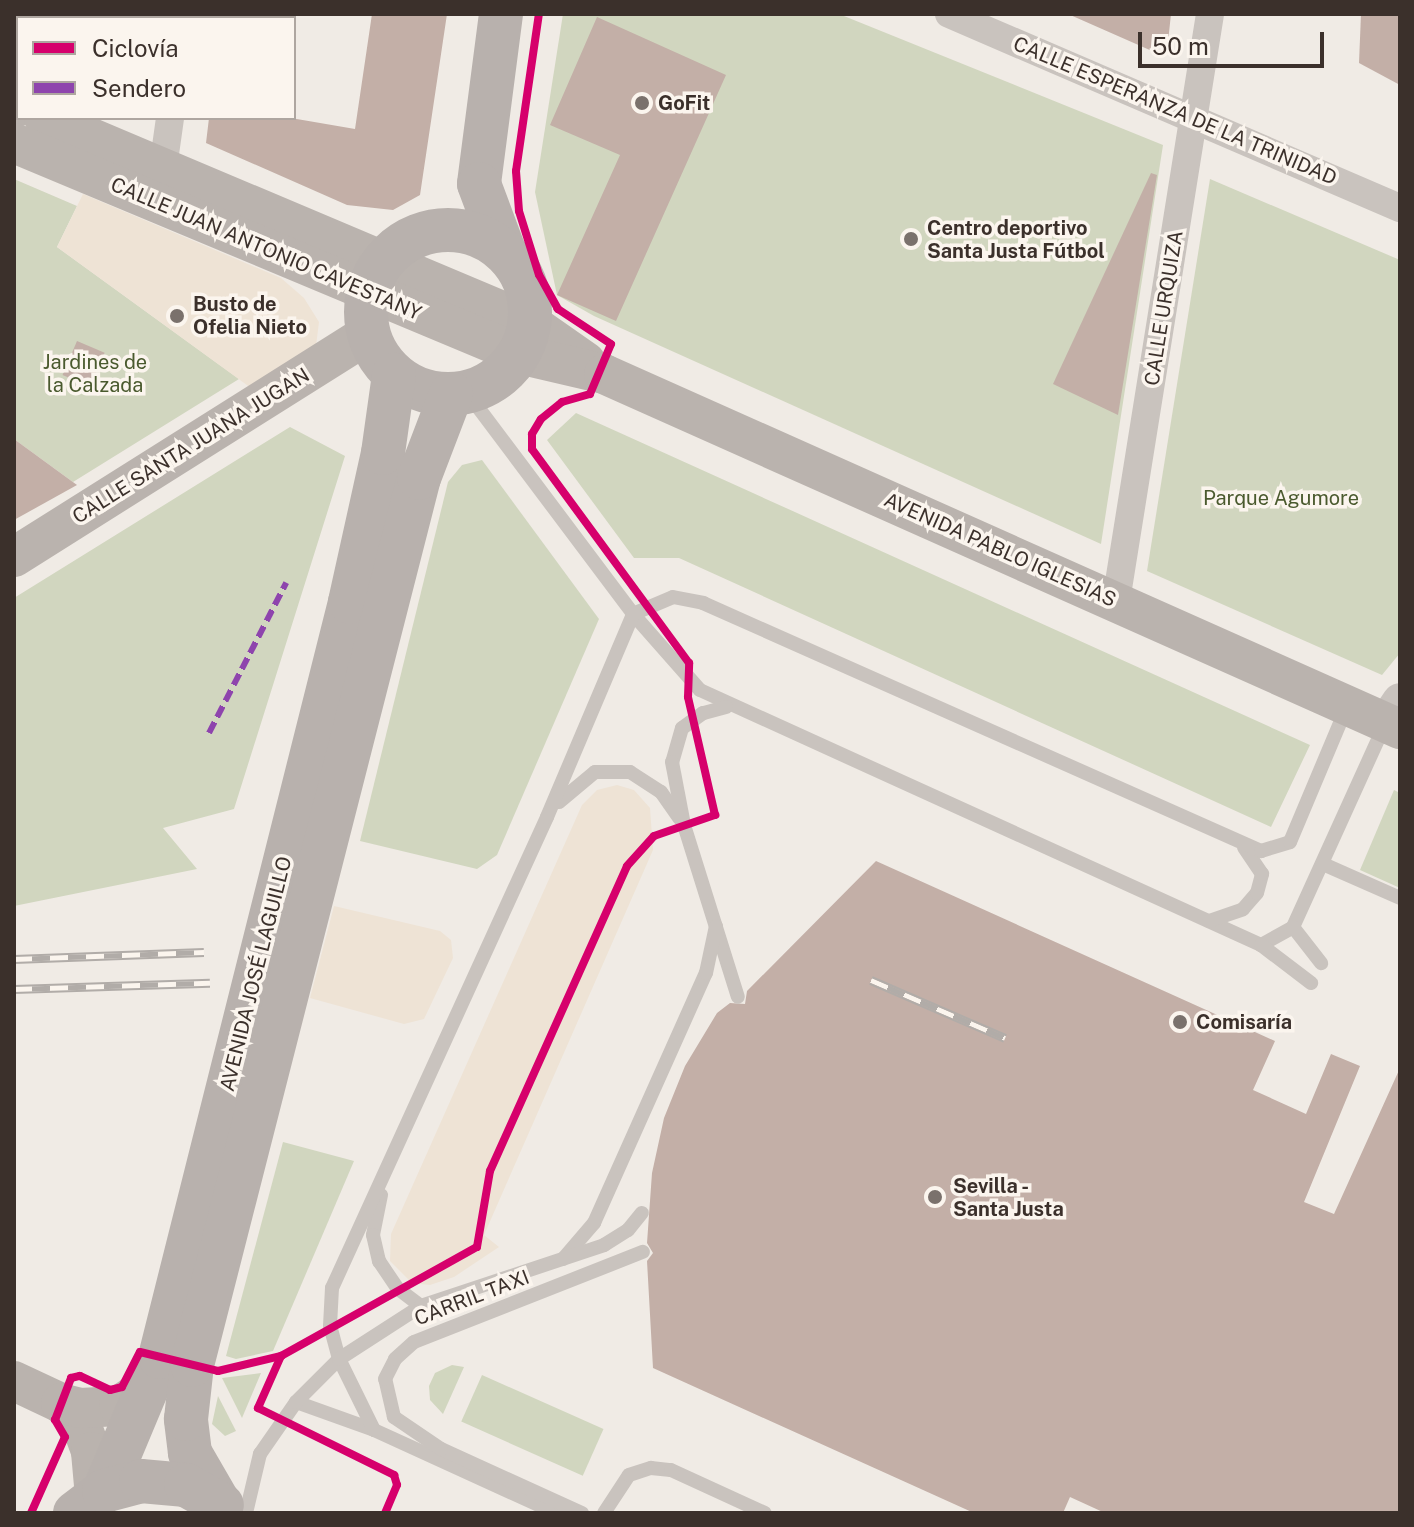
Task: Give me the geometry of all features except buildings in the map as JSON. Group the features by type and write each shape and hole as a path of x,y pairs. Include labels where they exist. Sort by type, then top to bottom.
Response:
{"main road":[{"path":"501,14 479,184 504,251"},
{"name":"CALLE JUAN ANTONIO CAVESTANY","path":"49,120 163,168 374,276"},
{"name":"CALLE JUAN ANTONIO CAVESTANY","path":"14,143 374,276 599,372"},
{"path":"435,229 479,184"},
{"path":"435,229 472,232 504,251 521,271 525,338 506,371 459,394 420,390 394,375 368,334 374,276 405,240 435,229"},
{"name":"CALLE SANTA JUANA JUGAN","path":"14,557 368,334"},
{"name":"AVENIDA PABLO IGLESIAS","path":"599,372 1348,705 1395,717"},
{"path":"367,610 394,375"},
{"path":"367,610 419,478 459,394"},
{"name":"AVENIDA JOSÉ LAGUILLO","path":"169,1362 367,610"},
{"path":"14,1381 61,1403 80,1408 119,1406 169,1362"},
{"path":"91,1500 169,1362"},
{"path":"169,1362 200,1475 232,1510"},
{"path":"61,1403 87,1436 91,1500"},
{"path":"91,1500 141,1481 167,1481 232,1510"}],"street":[{"name":"CALLE ESPERANZA DE LA TRINIDAD","path":"949,14 1400,208"},
{"name":"CALLE URQUIZA","path":"1116,601 1210,14"},
{"path":"163,168 170,120"}],"lane":[{"path":"459,394 689,683 726,707 1261,945 1311,983"},
{"path":"374,1430 339,1359 330,1326 332,1288 547,817 633,614 673,597 703,603 1244,847 1275,851 1290,842 1348,705"},
{"path":"726,707 693,720 673,746 684,825 738,997"},
{"path":"1261,945 1293,927 1395,717"},
{"path":"547,817 569,789 595,772 630,772 661,792 684,825"},
{"path":"1209,921 1243,909 1257,893 1262,874 1244,847"},
{"path":"1323,864 1400,898"},
{"path":"563,1260 594,1223 706,973 716,926"},
{"path":"1293,927 1321,963"},
{"path":"384,1179 373,1235 379,1261 397,1288 421,1306"},
{"path":"232,1510 260,1454 296,1402 339,1359 421,1306 604,1245 628,1230 642,1213"},
{"name":"CARRIL TAXI","path":"582,1513 441,1449 394,1417 385,1379 395,1359 414,1342 643,1252"},
{"path":"296,1402 374,1430 556,1513"},
{"path":"604,1513 629,1475 651,1468 671,1470 765,1513"}],"green space":[{"name":"Centro deportivo Santa Justa Fútbol","path":"563,14 839,14 1163,145 1101,544 594,316 557,295 535,192"},
{"name":"Jardines de la Calzada","path":"14,179 77,206 57,247 239,379 73,482 14,439"},
{"name":"Parque Agumore","path":"1210,179 1400,260 1400,653 1382,675 1147,571"},
{"path":"576,413 1310,745 1271,827 679,558 634,558 547,440"},
{"path":"290,427 345,456 234,809 163,828 197,869 14,906 14,598"},
{"path":"482,460 599,619 497,855 477,869 360,841 448,482 462,465"},
{"path":"1394,790 1400,793 1400,888 1360,870"},
{"path":"283,1142 354,1161 273,1351 236,1359 226,1356"},
{"path":"452,1365 464,1367 443,1414 430,1400 429,1386 435,1373"},
{"path":"261,1373 242,1418 222,1378"},
{"path":"482,1375 604,1429 583,1476 461,1422"},
{"path":"218,1396 236,1431 225,1436 212,1424"}],"shaded area":[{"path":"83,194 281,278 304,298 319,322 316,346 251,388 57,247"},
{"path":"617,785 634,790 650,808 653,850 484,1235 499,1247 454,1277 430,1285 412,1283 390,1261 391,1234 582,805 597,790"},
{"path":"334,906 440,931 451,940 453,958 424,1019 404,1024 310,998"}],"railway":[{"path":"14,959 204,952"},
{"path":"871,980 1005,1038"},
{"path":"14,989 210,983"}],"marked path":[{"path":"209,733 286,583"}],"cycle path":[{"path":"55,1420 71,1378 80,1376 110,1390 122,1387 140,1352 218,1371 281,1356 477,1247 490,1171 627,866 654,836 715,815 688,697 689,663 532,449 532,434 541,419 562,402 590,394 611,344 558,309 539,275 519,211 516,171 539,14"},
{"path":"281,1356 258,1408 394,1475 397,1485 385,1513"},
{"path":"31,1513 65,1437 55,1420"}],"place":[{"name":"GoFit","path":"642,103"},
{"name":"Centro deportivo Santa Justa Fútbol","path":"911,239"},
{"name":"Busto de Ofelia Nieto","path":"177,316"},
{"name":"Comisaría","path":"1180,1022"},
{"name":"Sevilla - Santa Justa","path":"935,1197"}]}
